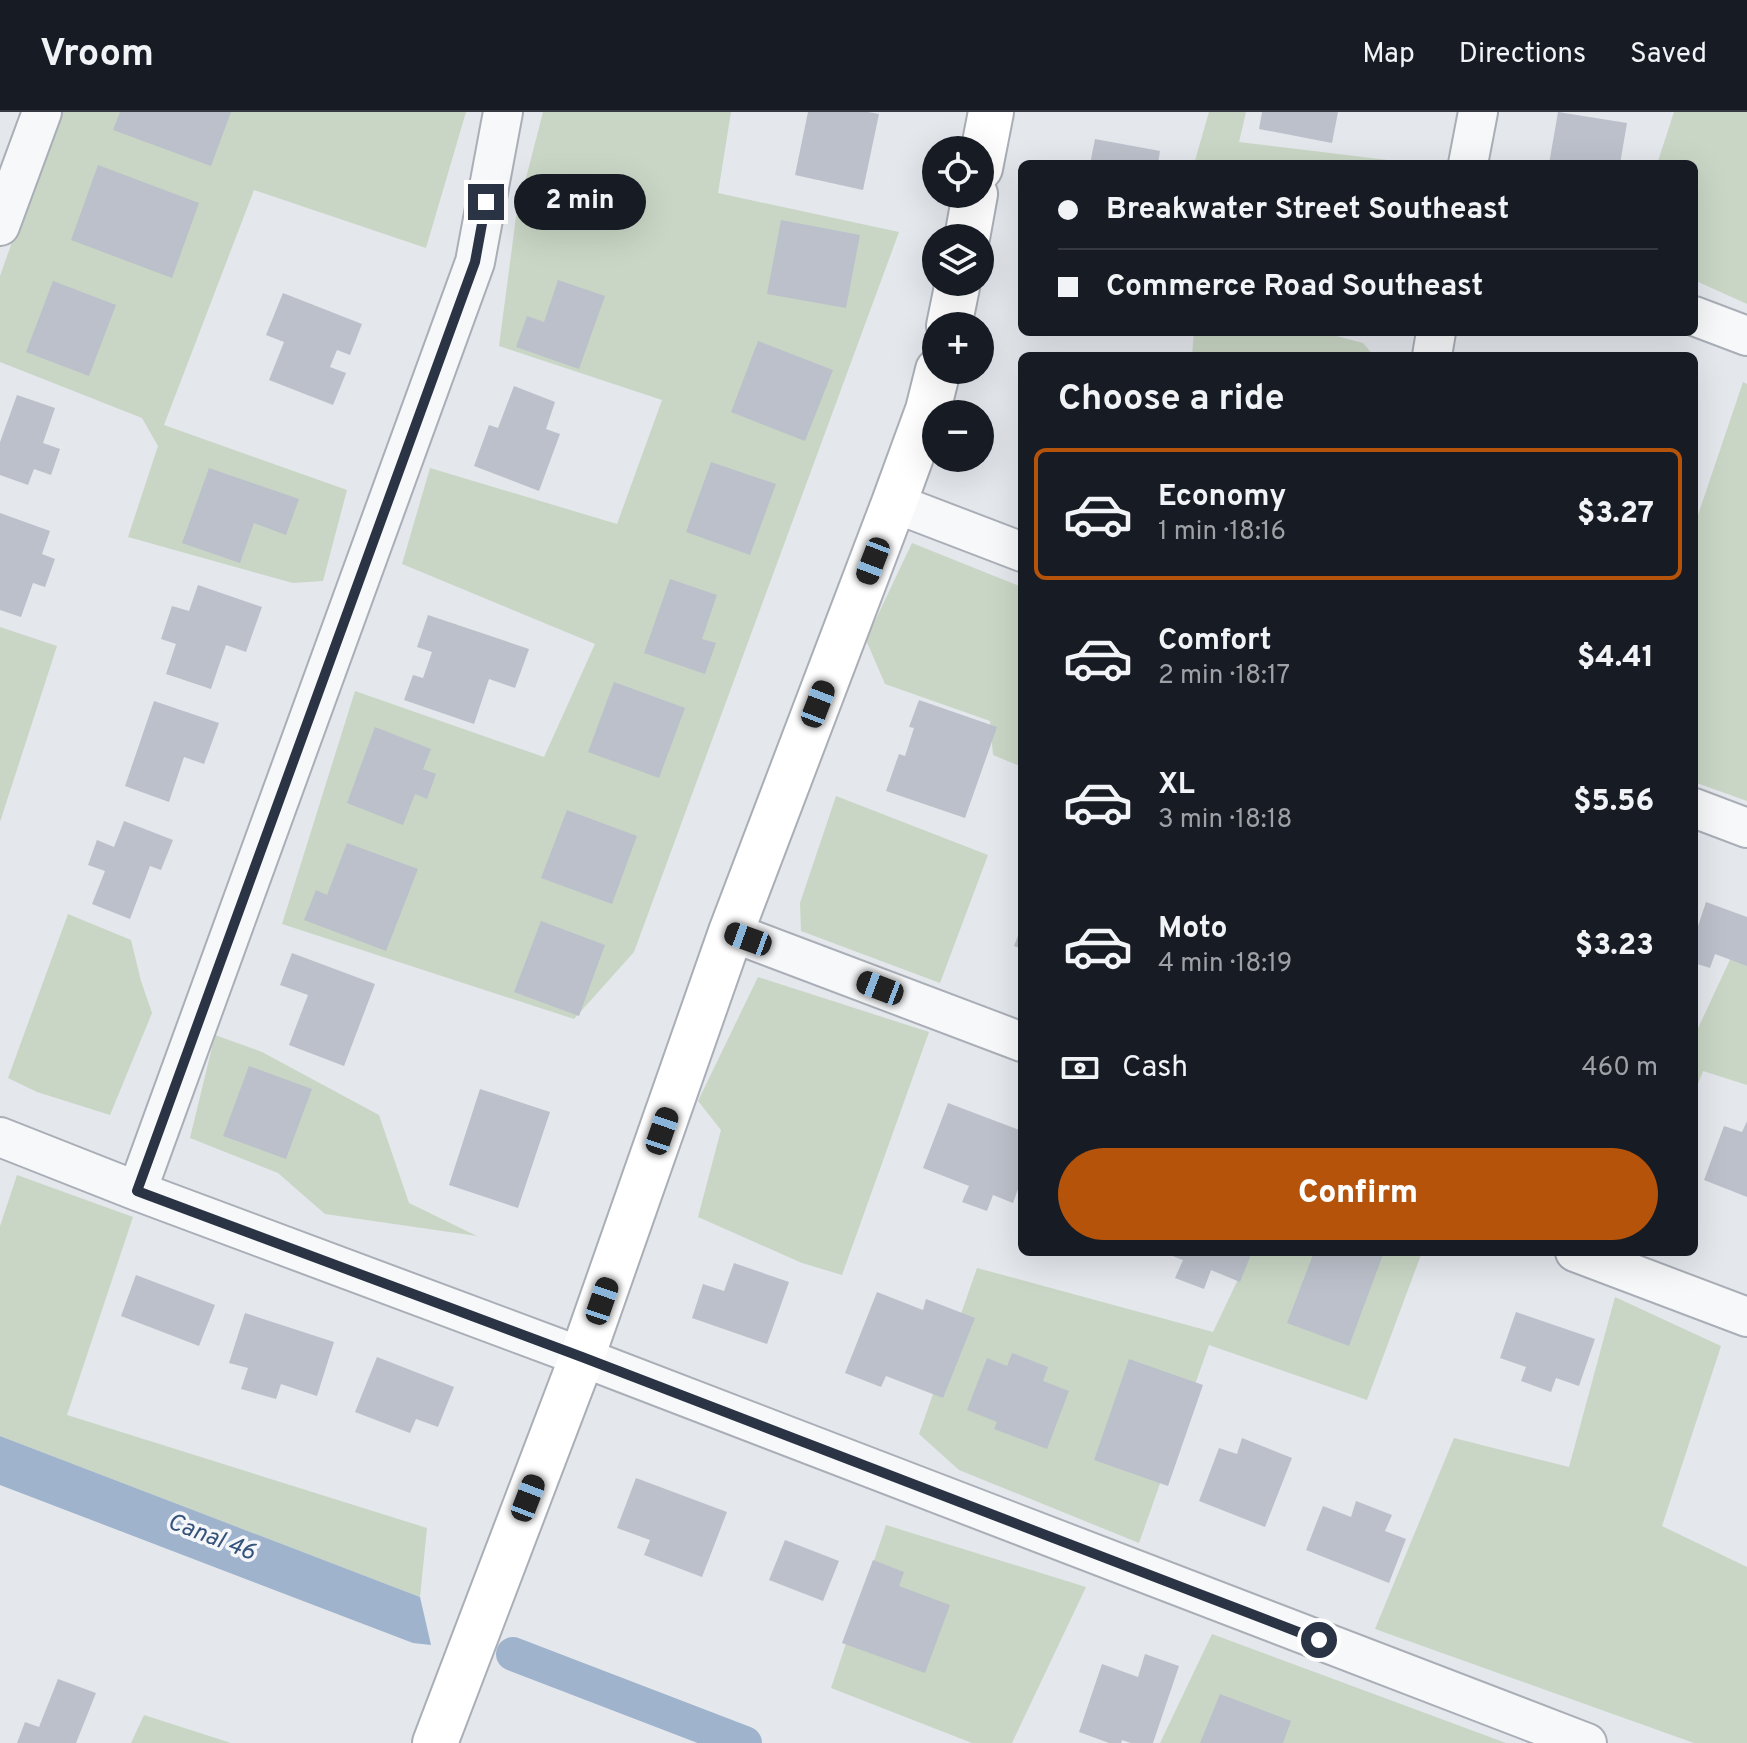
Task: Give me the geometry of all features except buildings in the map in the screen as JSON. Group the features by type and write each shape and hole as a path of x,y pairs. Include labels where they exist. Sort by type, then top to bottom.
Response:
{"street":[{"path":"0,226 42,112"},
{"path":"137,1191 475,262 503,112"},
{"path":"986,136 991,112"},
{"path":"1469,160 1478,112"},
{"path":"1698,318 1747,336"},
{"path":"435,1743 582,1357 731,932 894,503 934,384"},
{"path":"894,503 1018,550"},
{"path":"1698,810 1747,828"},
{"path":"731,932 1018,1040"},
{"path":"0,1137 1587,1743"},
{"path":"1586,1256 1747,1317"}],"green space":[{"path":"58,112 466,112 426,248 254,190 164,425 347,490 323,581 293,583 128,537 158,446 142,418 0,362 0,276"},
{"path":"543,112 731,112 718,193 899,232 634,952 574,1019 282,924 355,691 544,757 595,644 402,564 430,468 617,524 662,400 499,346 516,217"},
{"path":"1209,112 1246,112 1239,142 1388,160 1195,160"},
{"path":"1674,112 1747,112 1747,304 1698,282 1698,160 1658,160"},
{"path":"1194,336 1336,336 1363,343 1371,352 1192,352"},
{"path":"1743,382 1747,384 1747,801 1698,783 1698,515"},
{"path":"912,543 1018,585 1018,765 993,755 990,721 885,684 866,640"},
{"path":"0,627 57,646 0,822"},
{"path":"836,796 988,855 940,983 801,931 800,903"},
{"path":"68,914 131,940 152,1013 110,1115 37,1092 8,1078"},
{"path":"1747,923 1747,1085 1703,1071 1698,1084 1698,1028"},
{"path":"758,977 929,1032 842,1275 802,1263 698,1217 721,1130 698,1101"},
{"path":"215,1035 262,1052 379,1115 409,1203 477,1236 325,1214 278,1173 190,1138"},
{"path":"17,1175 133,1217 67,1415 427,1528 420,1597 0,1436 0,1226"},
{"path":"1249,1256 1421,1256 1367,1400 1209,1345 1139,1543 959,1470 919,1434 977,1268 1213,1332"},
{"path":"1615,1297 1721,1346 1662,1526 1747,1567 1747,1743 1694,1743 1375,1629 1454,1438 1569,1467"},
{"path":"886,1525 1086,1587 1012,1743 972,1743 831,1688"},
{"path":"1212,1634 1506,1743 1160,1743"},
{"path":"144,1715 231,1743 131,1743"}],"water":[{"path":"0,1436 420,1597 431,1645 413,1643 0,1485"}],"waterway":[{"name":"Canal 46","path":"513,1654 745,1743"}],"route":[{"path":"486,202 475,262 137,1191 582,1357 1319,1640"}]}
